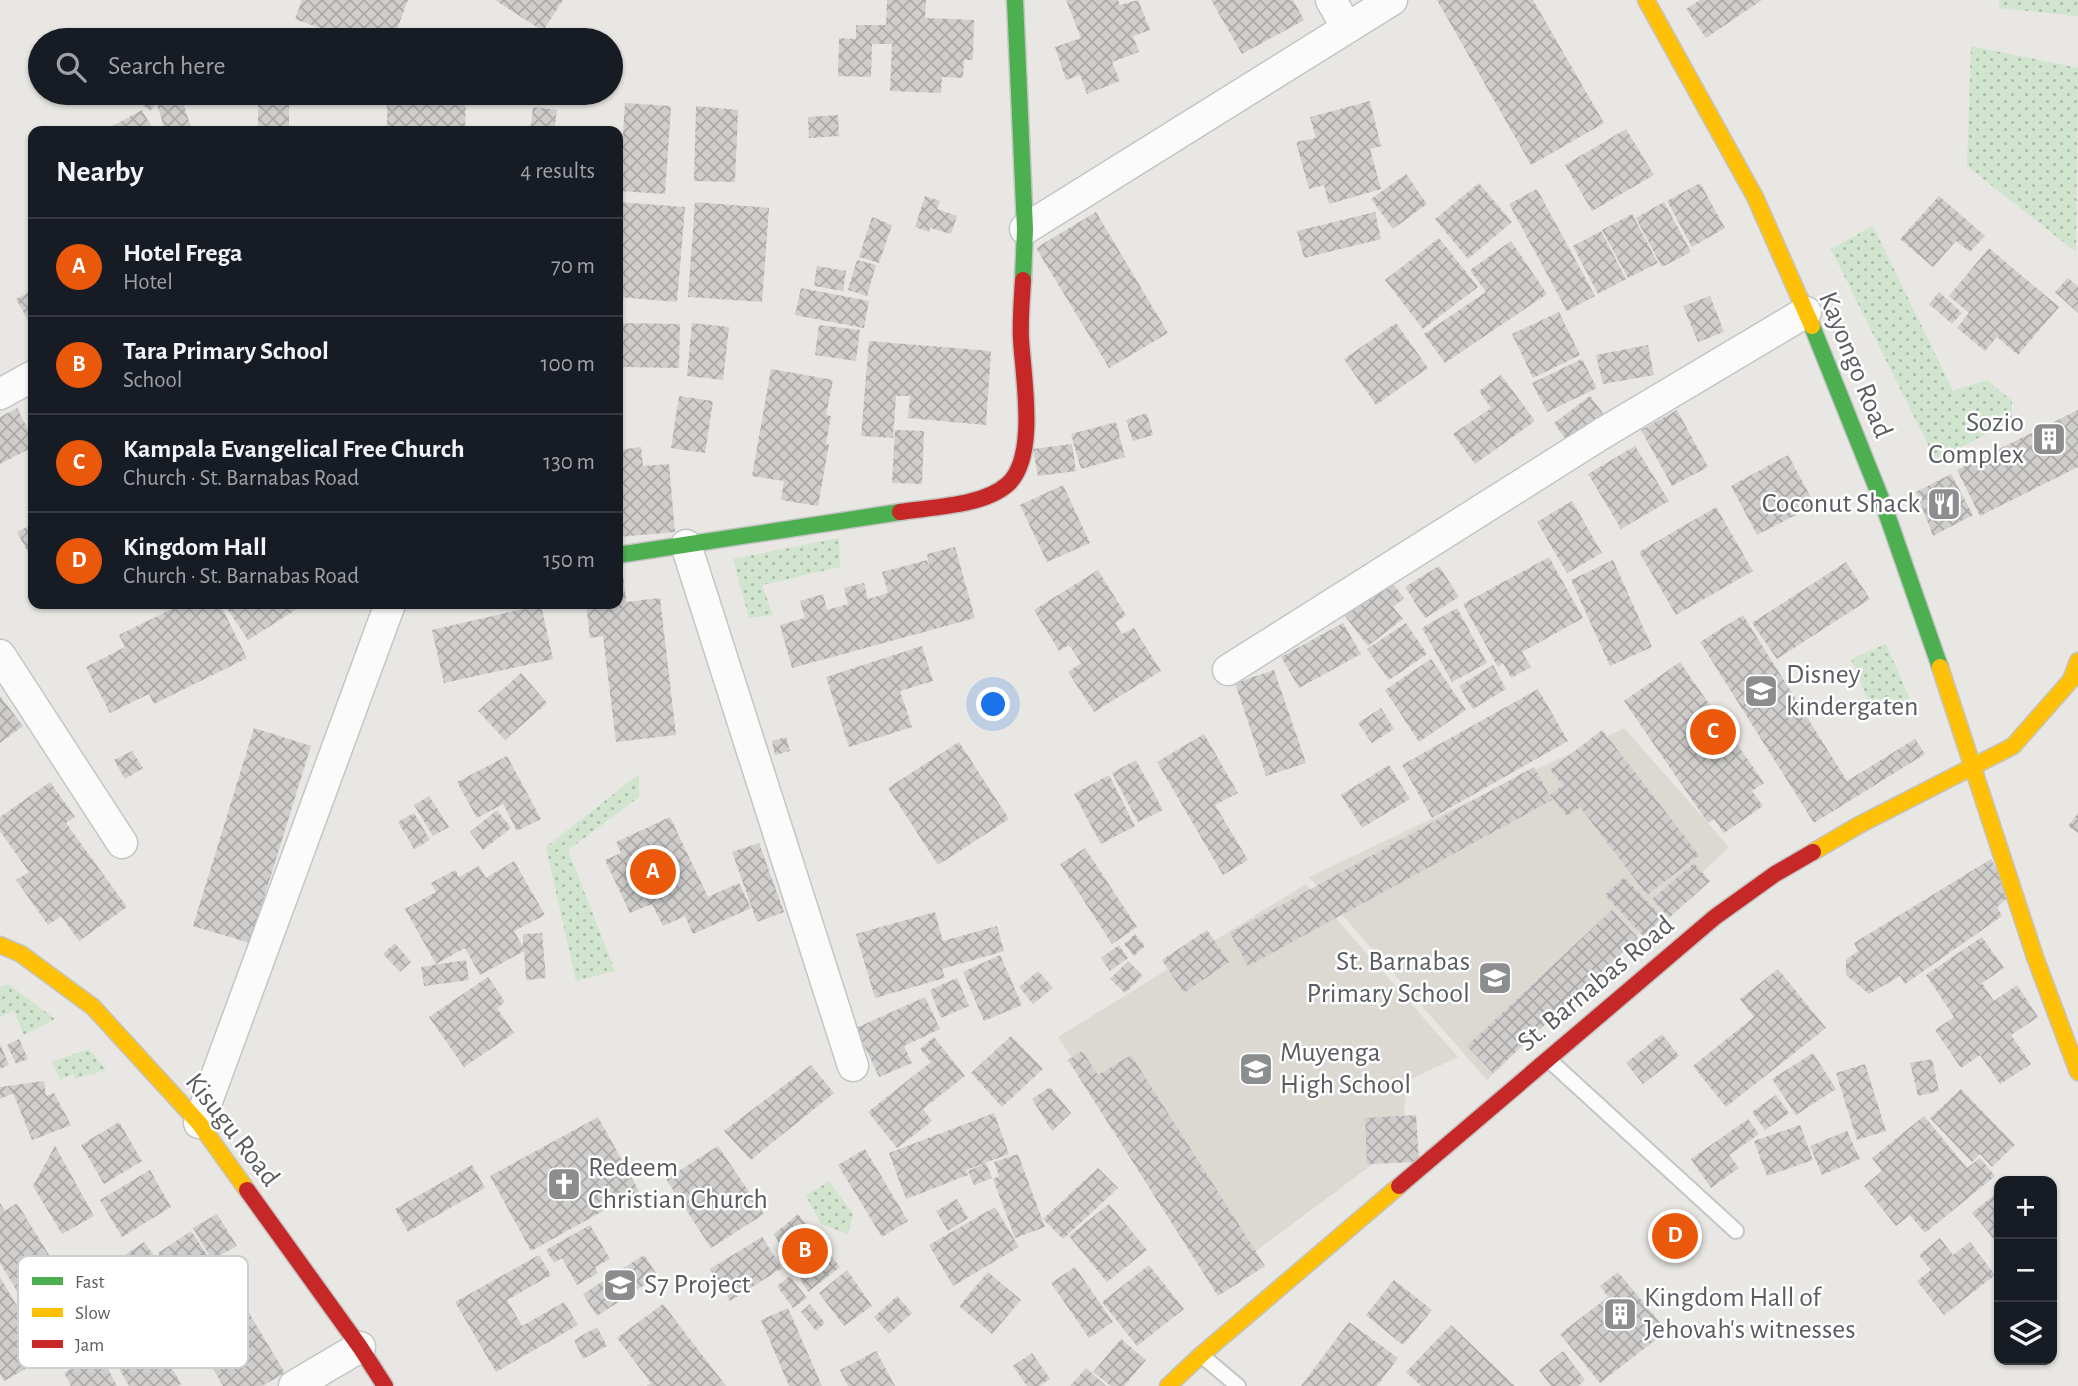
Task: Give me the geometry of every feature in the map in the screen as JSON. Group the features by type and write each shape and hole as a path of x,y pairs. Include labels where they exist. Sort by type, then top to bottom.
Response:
{"street":[{"path":"623,554 979,500 1007,485 1018,471 1024,448 1026,414 1021,336 1025,229 1015,0"},
{"path":"1331,0 1347,28"},
{"path":"1025,229 1392,0"},
{"name":"Kayongo Road","path":"1646,0 1755,197 1806,312 1884,506 1974,767 2035,957 2078,1072"},
{"path":"1228,670 1603,433 1806,312"},
{"path":"0,394 28,379"},
{"path":"686,545 853,1066"},
{"path":"200,1123 388,609"},
{"path":"0,655 122,842"},
{"name":"St. Barnabas Road","path":"1168,1386 1715,917 1775,874 1859,825 2013,746 2037,722 2071,680 2078,661"},
{"name":"Kisugu Road","path":"0,945 21,954 93,1007 200,1123 385,1386"},
{"path":"294,1386 360,1347"}],"lane":[{"path":"1549,1059 1736,1231"},
{"path":"1201,1355 1237,1386"}],"shaded area":[{"name":"St. Barnabas Primary School","path":"1624,728 1729,847 1487,1080 1309,877"},
{"name":"Muyenga High School","path":"1306,884 1458,1057 1407,1081 1401,1143 1220,1278 1058,1037"}],"green space":[{"path":"2000,0 2078,0 2078,16 1999,8"},
{"path":"1971,46 2078,68 2076,252 1967,166"},
{"path":"1873,226 1953,391 1987,380 2012,401 2012,420 1936,461 1831,249"},
{"path":"839,538 840,567 762,585 773,615 749,618 733,559"},
{"path":"1886,644 1911,702 1875,717 1851,659"},
{"path":"639,774 639,797 568,850 615,971 576,981 546,847"},
{"path":"8,984 55,1019 24,1035 14,1011 0,1017 0,987"},
{"path":"89,1049 106,1070 75,1079 73,1074 60,1080 52,1062"},
{"path":"829,1181 853,1214 848,1234 821,1224 806,1196"}],"building":[{"path":"302,0 408,0 398,28 319,28 295,19"},
{"path":"495,0 563,0 545,28 538,28"},
{"path":"887,0 926,0 925,18 974,20 973,60 964,60 963,78 942,77 941,93 890,91 892,44 872,44 871,77 838,76 839,38 856,39 856,25 886,25"},
{"path":"1066,0 1118,0 1120,5 1138,0 1150,30 1133,36 1139,52 1112,62 1120,81 1087,94 1080,75 1066,80 1055,47 1081,38"},
{"path":"1211,0 1293,0 1304,20 1242,54"},
{"path":"1437,0 1533,0 1604,123 1531,165"},
{"path":"1700,0 1762,0 1706,38 1686,9"},
{"path":"1370,101 1381,146 1370,149 1381,189 1329,204 1324,185 1309,189 1296,142 1316,138 1310,117"},
{"path":"625,103 671,106 665,194 623,191"},
{"path":"143,105 155,105 150,111"},
{"path":"157,105 184,105 190,126 164,126"},
{"path":"258,105 289,105 289,126 258,126"},
{"path":"387,105 466,105 465,126 387,126"},
{"path":"696,106 738,110 735,182 694,181"},
{"path":"533,107 557,110 555,126 531,126"},
{"path":"142,110 151,126 112,126"},
{"path":"838,115 839,136 809,138 808,117"},
{"path":"1626,129 1654,175 1592,211 1565,165"},
{"path":"1406,174 1427,204 1393,229 1371,199"},
{"path":"1479,183 1512,222 1468,259 1435,219"},
{"path":"1700,183 1725,228 1692,247 1667,201"},
{"path":"1537,189 1595,296 1567,311 1509,204"},
{"path":"925,196 940,201 937,209 957,216 951,234 930,228 929,232 915,227"},
{"path":"1939,196 1985,236 1970,252 1956,241 1933,267 1900,239"},
{"path":"623,202 685,207 677,302 623,297"},
{"path":"695,202 769,208 762,302 688,297"},
{"path":"1664,202 1691,252 1662,267 1636,218"},
{"path":"1096,212 1168,333 1109,368 1036,248"},
{"path":"1375,212 1381,239 1304,258 1297,231"},
{"path":"1632,214 1658,263 1628,278 1602,230"},
{"path":"872,217 892,225 879,263 859,257"},
{"path":"1601,231 1626,279 1598,294 1573,246"},
{"path":"1439,238 1478,287 1423,329 1385,280"},
{"path":"1511,241 1547,294 1445,363 1424,334 1486,292 1470,270"},
{"path":"1989,248 2059,307 2018,355 1997,337 1985,351 1957,328 1969,313 1949,296"},
{"path":"857,260 876,265 867,296 848,290"},
{"path":"817,266 846,271 843,291 814,286"},
{"path":"2068,278 2078,287 2078,313 2055,292"},
{"path":"801,288 869,301 864,328 795,315"},
{"path":"1939,292 1962,313 1952,324 1929,304"},
{"path":"28,293 28,320 16,299"},
{"path":"1710,296 1724,332 1698,342 1683,306"},
{"path":"1559,312 1580,355 1533,378 1512,334"},
{"path":"623,323 680,324 679,368 623,367"},
{"path":"692,323 729,327 723,380 687,376"},
{"path":"1396,323 1428,368 1376,405 1344,359"},
{"path":"819,325 860,330 856,361 815,355"},
{"path":"869,341 991,351 986,425 908,418 910,396 896,396 893,438 861,436"},
{"path":"1648,345 1654,375 1603,384 1596,355"},
{"path":"1582,359 1597,388 1547,412 1532,383"},
{"path":"771,369 833,380 826,415 831,416 826,444 829,444 818,506 781,500 784,481 752,476"},
{"path":"1501,375 1535,421 1475,464 1453,434 1491,408 1479,391"},
{"path":"679,396 713,401 705,453 671,448"},
{"path":"1590,396 1603,413 1567,441 1554,423"},
{"path":"17,408 28,429 28,450 0,464 0,417"},
{"path":"1677,410 1708,467 1672,486 1641,430"},
{"name":"Sozio Complex","path":"2078,410 2078,467 1980,516 1957,470"},
{"path":"1147,413 1153,435 1133,441 1126,420"},
{"path":"1116,422 1125,457 1081,469 1071,434"},
{"path":"895,430 924,431 922,484 892,483"},
{"path":"1072,444 1076,471 1038,476 1033,449"},
{"path":"1635,446 1669,501 1621,529 1588,474"},
{"path":"641,447 643,466 669,464 675,532 623,537 623,449"},
{"path":"1788,455 1815,505 1757,535 1731,486"},
{"name":"Coconut Shack","path":"1951,474 1973,515 1933,536 1916,492"},
{"path":"1063,485 1090,543 1047,562 1020,505"},
{"path":"1572,501 1602,553 1567,573 1537,522"},
{"path":"1716,507 1753,571 1676,615 1639,552"},
{"path":"28,526 28,553 17,532"},
{"path":"955,547 975,618 792,668 780,625 805,618 800,601 823,594 827,610 848,604 844,588 864,583 868,599 888,593 882,572 927,560 930,573 927,554"},
{"path":"1549,557 1583,618 1522,652 1531,667 1511,678 1503,663 1498,667 1463,604"},
{"path":"1613,560 1652,647 1610,666 1571,580"},
{"path":"1846,562 1870,599 1777,659 1752,623"},
{"path":"1439,566 1459,597 1425,618 1405,587"},
{"path":"1098,570 1126,615 1115,623 1122,634 1134,628 1161,671 1094,712 1068,672 1081,663 1069,645 1059,651 1034,610"},
{"path":"623,573 626,602 660,598 676,735 616,742 603,636 590,638 587,609 623,609"},
{"path":"1391,581 1404,598 1393,607 1403,619 1368,646 1345,616"},
{"path":"1457,608 1487,663 1452,682 1422,628"},
{"path":"172,609 222,609 247,658 154,704 149,694 110,713 86,667 125,647 119,635"},
{"path":"227,609 297,609 248,640"},
{"path":"524,609 542,609 553,659 444,683 432,630"},
{"name":"Disney kindergaten","path":"1743,615 1847,781 1915,739 1925,754 1814,823 1700,642"},
{"path":"1343,623 1361,654 1299,688 1281,657"},
{"path":"1406,623 1427,654 1389,680 1367,649"},
{"path":"922,646 933,681 900,691 912,727 849,747 826,677"},
{"path":"1431,659 1466,710 1419,742 1385,690"},
{"path":"1680,662 1764,783 1752,791 1763,806 1724,833 1714,819 1708,823 1624,701"},
{"path":"1493,665 1506,689 1473,709 1459,686"},
{"path":"1274,670 1306,763 1266,776 1235,683"},
{"path":"521,673 547,703 505,740 478,711"},
{"path":"1538,689 1568,741 1432,818 1402,765"},
{"path":"0,696 23,726 0,743"},
{"path":"1381,708 1394,729 1372,743 1358,723"},
{"path":"254,728 311,746 250,943 193,926"},
{"path":"1602,730 1699,855 1647,895 1580,807 1567,816 1550,795 1563,785 1550,770"},
{"path":"1204,734 1238,793 1215,805 1248,860 1223,875 1157,762"},
{"path":"786,737 790,751 775,755 772,741"},
{"path":"959,742 1009,819 938,865 888,788"},
{"path":"132,751 143,768 125,779 114,760"},
{"path":"507,756 541,819 517,831 503,804 477,818 457,782"},
{"path":"1136,760 1163,810 1138,822 1112,773"},
{"path":"1389,765 1410,799 1362,828 1341,795"},
{"path":"1534,767 1552,800 1248,966 1230,933"},
{"path":"1109,775 1135,826 1101,844 1074,794"},
{"path":"50,782 75,817 66,823 127,907 79,941 61,916 48,925 16,880 29,872 0,831 0,817"},
{"path":"429,796 449,827 433,836 414,805"},
{"path":"497,810 511,828 483,850 470,832"},
{"path":"414,813 430,840 414,849 398,822"},
{"path":"2078,813 2078,833 2068,826"},
{"path":"670,817 708,897 739,883 751,908 693,934 685,916 663,926 652,904 630,913 605,860 621,853 616,842"},
{"path":"759,843 784,912 757,922 732,852"},
{"path":"1085,848 1137,927 1112,944 1060,864"},
{"path":"1991,859 2010,896 1997,907 2002,916 1905,984 1900,976 1869,994 1846,975 1846,960 1858,951 1854,943"},
{"path":"514,861 545,915 514,931 523,947 523,934 542,933 546,978 526,980 524,951 480,975 465,948 436,964 405,909 436,892 431,883 455,870 459,877 479,866 486,878"},
{"path":"1694,863 1710,881 1669,918 1652,899"},
{"path":"1624,877 1663,918 1643,936 1605,895"},
{"path":"1612,910 1638,938 1493,1073 1467,1046"},
{"path":"935,912 943,941 997,926 1004,951 942,969 945,978 875,998 856,934"},
{"path":"1207,930 1229,962 1184,993 1162,960"},
{"path":"1135,934 1145,946 1134,956 1124,944"},
{"path":"1982,937 2004,968 1982,983 1994,1001 2017,985 2038,1017 2011,1035 2031,1064 2000,1084 1980,1055 1961,1068 1935,1030 1954,1017 1926,975"},
{"path":"395,943 411,962 400,972 383,954"},
{"path":"1119,945 1128,958 1110,971 1101,958"},
{"path":"1000,955 1022,1005 984,1021 963,972"},
{"path":"466,960 469,980 424,986 421,967"},
{"path":"1128,961 1143,976 1125,993 1110,979"},
{"path":"1778,969 1826,1028 1726,1107 1693,1066 1754,1017 1740,999"},
{"path":"1038,971 1053,988 1033,1004 1019,987"},
{"path":"488,977 505,1002 497,1008 514,1033 464,1067 429,1017"},
{"path":"957,978 969,1006 941,1018 930,990"},
{"path":"925,997 940,1029 904,1046 912,1063 879,1077 856,1028"},
{"path":"1662,1034 1679,1056 1643,1084 1626,1063"},
{"path":"1011,1036 1043,1069 1002,1107 971,1073"},
{"path":"934,1037 965,1076 923,1109 932,1121 897,1148 868,1112 931,1062 920,1049"},
{"path":"19,1039 28,1059 16,1064 7,1045"},
{"path":"0,1044 9,1065 0,1069"},
{"path":"1082,1051 1098,1075 1131,1055 1265,1266 1218,1296 1068,1060"},
{"path":"1813,1053 1836,1089 1796,1115 1772,1079"},
{"path":"1932,1059 1939,1091 1918,1096 1910,1063"},
{"path":"1865,1064 1886,1131 1857,1140 1836,1073"},
{"path":"811,1065 834,1093 751,1160 724,1131"},
{"path":"44,1081 46,1096 54,1093 71,1125 32,1140 13,1093 0,1099 0,1087"},
{"path":"1050,1087 1071,1113 1052,1131 1032,1099"},
{"path":"1961,1089 2015,1145 1992,1167 1980,1154 1972,1162 1930,1118"},
{"path":"1776,1095 1789,1113 1765,1130 1752,1112"},
{"path":"994,1113 1009,1154 966,1170 968,1175 906,1199 889,1153"},
{"path":"1416,1115 1419,1162 1367,1164 1365,1118"},
{"path":"1924,1116 1967,1168 1980,1158 1995,1176 1925,1233 1910,1215 1896,1226 1864,1186 1882,1171 1872,1158"},
{"name":"Redeem Christian Church","path":"598,1117 639,1191 531,1251 490,1176"},
{"path":"1748,1119 1759,1134 1729,1155 1739,1168 1711,1188 1691,1159"},
{"path":"119,1122 142,1161 104,1184 81,1145"},
{"path":"1800,1125 1813,1160 1767,1176 1754,1141"},
{"path":"1847,1131 1860,1159 1822,1175 1810,1146"},
{"path":"55,1146 94,1216 62,1234 33,1186"},
{"path":"718,1146 764,1214 711,1248 666,1179"},
{"path":"865,1149 908,1221 882,1237 838,1165"},
{"path":"1018,1154 1045,1227 1015,1238 993,1179 999,1176 994,1162"},
{"path":"986,1163 992,1178 974,1185 968,1171"},
{"path":"472,1165 485,1188 408,1232 395,1209"},
{"path":"1098,1168 1118,1188 1063,1239 1043,1219"},
{"path":"150,1170 171,1207 122,1237 100,1200"},
{"path":"1994,1195 1994,1239 1972,1213"},
{"path":"957,1199 968,1218 948,1231 936,1211"},
{"path":"0,1203 5,1211 17,1203 50,1256 18,1256 18,1293 0,1263"},
{"path":"1109,1204 1147,1250 1107,1282 1069,1236"},
{"path":"995,1207 1019,1247 953,1286 929,1245"},
{"path":"217,1214 237,1246 219,1256 210,1256 193,1228"},
{"path":"798,1214 840,1267 808,1292 774,1234"},
{"path":"590,1225 610,1259 595,1267 598,1273 577,1285 562,1258 554,1263 546,1250"},
{"path":"191,1231 208,1256 160,1256 158,1253"},
{"path":"762,1237 782,1268 730,1301 710,1269"},
{"path":"1940,1238 1953,1255 1970,1242 1994,1276 1944,1315 1917,1281 1931,1270 1919,1255"},
{"path":"144,1242 154,1256 126,1256"},
{"path":"539,1255 551,1275 507,1300 522,1326 564,1302 578,1325 496,1372 455,1302"},
{"name":"S7 Project","path":"644,1255 658,1276 597,1316 583,1294"},
{"path":"1149,1265 1184,1309 1137,1346 1102,1302"},
{"path":"1075,1267 1113,1322 1089,1338 1051,1283"},
{"path":"847,1270 872,1306 844,1326 819,1293"},
{"path":"988,1272 1021,1300 992,1334 959,1306"},
{"name":"Kingdom Hall of Jehovah's witnesses","path":"1618,1272 1667,1331 1600,1383 1560,1334 1608,1297 1600,1286"},
{"path":"790,1276 807,1298 793,1308 777,1286"},
{"path":"0,1277 18,1308 18,1368 27,1368 4,1381 0,1374"},
{"path":"1394,1280 1432,1310 1403,1345 1366,1315"},
{"path":"897,1296 912,1313 889,1334 874,1317"},
{"path":"663,1304 726,1386 646,1386 651,1383 617,1338"},
{"path":"810,1304 825,1323 816,1331 801,1312"},
{"path":"788,1308 822,1386 789,1386 761,1320"},
{"path":"248,1311 285,1373 262,1386 223,1386 212,1368 248,1368"},
{"path":"1349,1322 1398,1358 1377,1386 1301,1386"},
{"path":"1451,1325 1515,1386 1421,1386 1406,1372"},
{"path":"597,1327 607,1346 583,1359 574,1340"},
{"path":"1121,1339 1146,1360 1124,1386 1111,1386 1093,1372"},
{"path":"876,1351 895,1386 848,1386 840,1370"},
{"path":"1563,1351 1585,1380 1578,1386 1551,1386 1539,1370"},
{"path":"1032,1353 1050,1379 1039,1386 1027,1386 1013,1366"},
{"path":"72,1368 107,1368 117,1386 71,1386 64,1373"},
{"path":"118,1368 172,1368 181,1384 178,1386 129,1386"},
{"path":"1086,1368 1106,1386 1070,1386"}],"traffic: fast":[{"path":"1015,0 1025,229 1023,280"},
{"path":"1812,326 1884,506 1940,667"},
{"path":"623,554 900,512"}],"traffic: slow":[{"path":"1646,0 1755,197 1812,326"},
{"path":"1813,852 1859,825 2013,746 2071,680 2078,661"},
{"path":"1940,667 2035,957 2078,1072"},
{"path":"0,945 21,954 93,1007 199,1123 247,1190"},
{"path":"1168,1386 1399,1186"}],"traffic: jam":[{"path":"900,512 986,497 1008,484 1017,471 1026,436 1021,332 1023,280"},
{"path":"1399,1186 1715,917 1775,874 1813,852"},
{"path":"247,1190 385,1386"}],"place":[{"name":"Sozio Complex","path":"2049,439"},
{"name":"Coconut Shack","path":"1944,504"},
{"name":"Disney kindergaten","path":"1761,691"},
{"name":"Kampala Evangelical Free Church","path":"1713,732"},
{"name":"Hotel Frega","path":"653,872"},
{"name":"St. Barnabas Primary School","path":"1495,978"},
{"name":"Muyenga High School","path":"1256,1069"},
{"name":"Redeem Christian Church","path":"564,1184"},
{"name":"Kingdom Hall","path":"1675,1236"},
{"name":"Tara Primary School","path":"805,1251"},
{"name":"S7 Project","path":"620,1285"},
{"name":"Kingdom Hall of Jehovah's witnesses","path":"1620,1314"}]}
